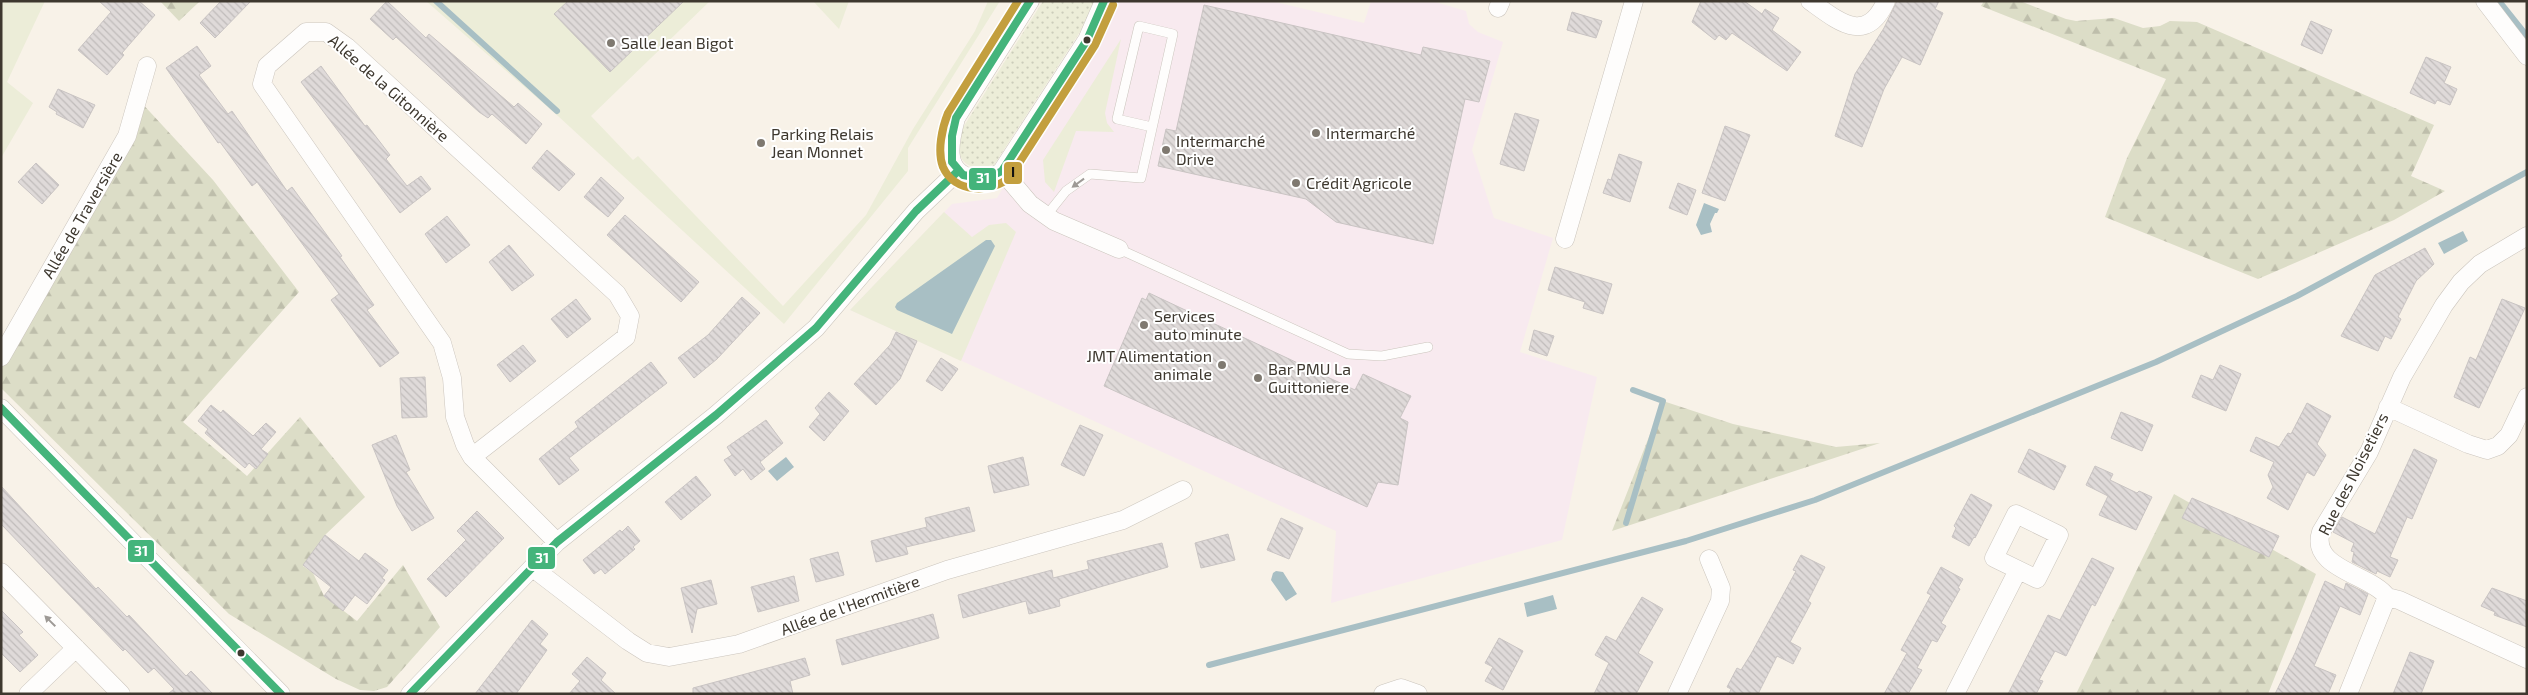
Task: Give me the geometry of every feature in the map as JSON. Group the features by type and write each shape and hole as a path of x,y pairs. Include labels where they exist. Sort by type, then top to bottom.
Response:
{"street":[{"path":"1030,1 956,118 950,140 951,162 957,172 981,180 993,178 1002,171 1087,40 1104,1"},
{"path":"1565,238 1634,1"},
{"path":"1810,1 1833,17 1856,27 1869,25 1876,19 1886,1"},
{"path":"2485,1 2527,56"},
{"name":"Allée de la Gitonnière","path":"472,457 626,337 630,316 617,294 347,48 326,32 306,32 267,66 262,84 442,342 452,378 454,417 460,434 472,457 557,542"},
{"name":"Allée de Traversière","path":"1,357 127,136 147,66"},
{"path":"1002,171 1030,204 1046,216 1119,250"},
{"path":"410,694 557,542 716,415 816,328 916,211 957,172"},
{"name":"Rue des Noisetiers","path":"2387,597 2383,591 2356,577 2331,560 2323,552 2318,542 2326,522 2369,452 2402,376 2430,326 2461,282 2491,256 2527,236"},
{"path":"2388,407 2468,444 2486,450 2503,442 2509,435 2527,397"},
{"path":"1,408 281,694"},
{"name":"Allée de l'Hermitière","path":"533,568 628,641 647,653 669,657 739,644 947,570 1123,520 1183,490"},
{"path":"1677,694 1720,601 1721,588 1709,559"},
{"path":"1955,694 2018,570"},
{"path":"1,572 121,694"},
{"path":"2348,694 2387,597 2399,600 2527,659"},
{"path":"28,694 76,648"},
{"path":"1383,694 1401,688 1418,694"}],"lane":[{"path":"1046,216 1066,191 1090,174 1141,178 1173,34 1139,26 1117,119 1152,127"},
{"path":"1119,250 1348,354 1382,356 1428,346"}],"shaded area":[{"path":"1114,1 1271,1 1364,23 1371,1 1432,1 1466,11 1469,24 1478,32 1503,42 1472,150 1494,218 1553,238 1520,352 1597,377 1562,540 1331,603 1336,531 850,310 952,204 997,198"}],"green space":[{"path":"1,1 45,1 7,82 33,103 1,158"},
{"path":"160,1 200,1 179,21"},
{"path":"426,1 568,1 555,14 610,72 684,1 710,1 591,116 633,160 638,156 783,306 866,215 913,129 975,31 988,1 1000,1 908,148 908,171 784,324 558,116"},
{"path":"813,1 849,1 839,29"},
{"path":"1043,1 1098,1 1096,7 994,165 984,167 971,166 962,159 957,137"},
{"path":"1984,1 2020,1 2066,19 2076,21 2114,18 2143,28 2160,26 2170,21 2197,22 2434,125 2411,176 2445,191 2394,220 2258,279 2105,217 2127,158 2166,79 1981,6"},
{"path":"1121,39 1105,113 1107,123 1114,132 1076,131 1054,192 1045,182 1043,160"},
{"path":"138,99 213,180 299,292 183,422 247,476 300,417 365,497 325,535 303,566 313,573 324,596 357,621 403,565 440,627 387,687 374,691 360,690 336,679 229,614 1,388 1,357"},
{"path":"944,212 972,237 989,225 1006,223 1016,232 961,361 850,310"},
{"path":"1663,401 1733,424 1836,447 1880,443 1612,531"},
{"path":"2174,494 2316,574 2268,694 2076,694"}],"water":[{"path":"1704,203 1719,209 1710,224 1712,232 1701,235 1696,225"},
{"path":"2463,231 2468,241 2444,254 2438,243"},
{"path":"986,240 991,240 995,246 952,334 897,310 895,307 897,303"},
{"path":"786,457 794,467 777,481 768,471"},
{"path":"1276,571 1283,572 1297,594 1286,601 1271,580 1273,573"},
{"path":"1553,595 1557,609 1527,617 1524,603"}],"building":[{"path":"99,1 139,1 155,15 122,53 124,55 107,75 78,50 111,12"},
{"path":"221,1 251,1 215,38 200,23"},
{"path":"387,1 426,38 429,34 514,107 518,103 542,124 526,144 492,114 488,118 479,112 396,37 393,40 370,19"},
{"name":"Salle Jean Bigot","path":"568,1 684,1 610,72 554,14"},
{"path":"1701,1 1744,1 1762,14 1765,9 1779,18 1772,30 1801,52 1787,71 1732,33 1726,40 1719,35 1715,40 1692,22"},
{"path":"1897,1 1939,1 1935,9 1943,13 1920,65 1902,57 1884,89 1862,147 1835,136 1855,74 1884,28"},
{"name":"Intermarché","path":"1204,5 1421,55 1423,47 1490,61 1479,102 1465,99 1433,244 1336,222 1306,199 1158,166 1166,129 1176,131"},
{"path":"1572,12 1602,21 1596,38 1567,30"},
{"path":"2311,21 2332,30 2322,54 2301,45"},
{"path":"197,46 211,66 199,75 228,114 232,111 287,191 292,187 342,256 340,257 374,305 367,310 399,353 380,367 331,300 339,294 257,182 252,186 220,142 218,143 166,68"},
{"path":"2426,57 2451,67 2444,83 2457,89 2450,105 2437,100 2435,104 2410,93"},
{"path":"321,66 365,126 367,125 390,155 386,159 407,186 421,176 431,189 400,213 301,82"},
{"path":"58,89 95,105 83,128 56,114 57,112 49,107"},
{"path":"1515,113 1539,120 1524,171 1500,164"},
{"path":"1725,126 1750,135 1725,201 1702,193"},
{"path":"547,150 575,174 559,191 532,168"},
{"path":"1619,154 1642,162 1630,202 1603,193 1608,179 1611,180"},
{"path":"36,163 59,185 42,204 18,182"},
{"path":"601,177 624,198 608,217 584,197"},
{"path":"1678,183 1696,190 1687,215 1669,208"},
{"path":"625,215 699,282 681,302 607,235"},
{"path":"447,216 470,245 446,263 425,234"},
{"path":"509,245 534,275 512,291 489,262"},
{"path":"2425,248 2434,264 2416,281 2398,317 2401,319 2391,339 2385,336 2378,351 2341,336 2375,275"},
{"path":"1555,267 1612,284 1603,314 1583,308 1585,302 1548,290"},
{"path":"1149,293 1355,390 1363,374 1411,396 1400,418 1408,422 1398,485 1378,482 1367,507 1104,386 1142,298 1146,300"},
{"path":"742,297 760,313 717,359 694,378 678,358 708,335"},
{"path":"576,299 591,319 567,338 551,319"},
{"path":"2502,299 2525,308 2479,408 2454,397 2470,357 2476,360"},
{"path":"1534,330 1554,336 1547,356 1529,350"},
{"path":"896,332 917,341 900,379 876,405 854,384 890,345"},
{"path":"523,345 536,361 510,382 497,365"},
{"path":"941,358 958,369 942,391 926,381"},
{"path":"651,362 667,383 569,458 579,470 559,485 539,459 578,427 575,422"},
{"path":"2220,365 2241,374 2226,411 2192,397 2201,375 2213,380"},
{"path":"425,377 427,417 402,418 400,378"},
{"path":"829,392 849,411 824,441 809,427 820,414 815,408"},
{"path":"2307,403 2331,416 2317,444 2326,455 2314,476 2307,472 2288,510 2267,498 2273,487 2268,475 2274,462 2250,451 2256,437 2279,447 2288,433 2291,434"},
{"path":"211,405 221,413 223,410 253,436 266,423 276,432 261,449 268,454 256,469 249,463 245,468 205,433 208,429 198,421"},
{"path":"2121,412 2153,425 2142,451 2111,438"},
{"path":"766,420 783,443 760,462 765,469 751,480 743,469 735,476 724,460 732,455 727,447"},
{"path":"1080,425 1103,435 1084,476 1061,465"},
{"path":"396,435 410,470 406,472 434,518 412,531 397,506 372,445"},
{"path":"2029,449 2066,466 2054,490 2018,472"},
{"path":"2414,449 2437,460 2412,519 2407,517 2390,557 2398,560 2390,577 2377,571 2376,574 2352,562 2354,552 2351,551 2354,543 2333,532 2342,517 2375,534"},
{"path":"1023,457 1029,485 994,493 988,466"},
{"path":"2095,466 2113,474 2110,480 2137,493 2139,491 2152,497 2136,530 2099,515 2108,496 2086,485"},
{"path":"696,476 711,495 681,520 665,502"},
{"path":"1,486 96,589 98,587 127,617 129,615 186,676 191,671 213,694 168,694 174,689 154,668 148,673 125,649 123,651 1,524"},
{"path":"1971,494 1992,505 1969,546 1952,537 1956,528 1954,526"},
{"path":"2192,498 2279,536 2269,557 2182,518"},
{"path":"969,507 975,531 906,547 908,554 876,562 871,541 927,527 925,518"},
{"path":"477,511 504,538 446,597 427,579 466,540 457,531"},
{"path":"1281,518 1303,528 1289,559 1267,550"},
{"path":"628,526 640,541 633,547 635,549 605,574 601,569 594,574 583,560 620,530 622,532"},
{"path":"1228,534 1235,560 1201,568 1195,543"},
{"path":"325,535 359,561 365,553 388,570 382,578 385,580 367,604 355,595 343,611 324,596 331,587 303,565"},
{"path":"1162,543 1168,567 1059,599 1060,606 1029,614 1026,601 963,618 958,595 1052,570 1053,578 1089,569 1087,561"},
{"path":"838,552 844,575 816,582 810,559"},
{"path":"1801,555 1825,567 1808,601 1811,603 1790,642 1801,648 1793,664 1777,656 1758,694 1729,694 1731,689 1727,687 1737,668 1741,670 1751,654 1796,571 1793,570"},
{"path":"2092,558 2114,568 2095,606 2092,604 2066,656 2055,651 2039,680 2043,681 2036,694 2008,694 2048,615 2060,620"},
{"path":"1941,567 1963,579 1958,588 1960,589 1941,623 1946,626 1937,642 1932,640 1917,668 1922,670 1908,694 1884,694 1907,653 1901,650 1931,595 1927,593"},
{"path":"794,576 799,601 758,612 751,587"},
{"path":"711,580 717,604 697,609 692,633 681,588"},
{"path":"2325,581 2344,590 2346,583 2368,594 2360,615 2340,606 2314,666 2336,675 2328,694 2275,694 2295,653"},
{"path":"2492,588 2527,601 2527,627 2494,615 2495,612 2481,606"},
{"path":"1642,597 1663,609 1638,653 1653,662 1636,694 1594,694 1609,663 1595,655 1606,636 1616,641"},
{"path":"1,610 23,632 19,635 38,655 20,672 1,653"},
{"path":"933,614 939,638 842,665 836,640"},
{"path":"532,620 548,634 540,644 547,650 516,694 475,694"},
{"path":"1499,638 1523,651 1503,690 1485,681 1493,667 1485,663"},
{"path":"2410,652 2434,661 2421,694 2393,694"},
{"path":"587,657 606,673 601,680 616,694 569,694 580,681 572,674"},
{"path":"805,658 810,675 790,681 793,694 693,694 693,688"}],"waterway":[{"path":"436,1 557,111"},
{"path":"2499,1 2527,36"},
{"path":"1209,665 1686,541 1815,500 2156,362 2297,296 2527,172"},
{"path":"1626,523 1663,401 1633,390"}],"transit line":[{"name":"I","path":"1018,1 948,113 944,126 940,147 941,161 948,176 964,186 983,188 1002,183 1010,177 1095,45 1113,5"},
{"name":"31","path":"1030,1 956,118 952,136 952,162 963,175 985,179 1002,171 1087,40 1104,1"},
{"name":"31","path":"410,694 557,542 716,415 816,328 916,211 957,172"},
{"name":"31","path":"1,408 281,694"}],"place":[{"name":"Salle Jean Bigot","path":"611,43"},
{"name":"Intermarché","path":"1316,133"},
{"name":"Parking Relais Jean Monnet","path":"761,143"},
{"name":"Intermarché Drive","path":"1166,150"},
{"name":"Crédit Agricole","path":"1296,183"},
{"name":"Services auto minute","path":"1144,325"},
{"name":"JMT Alimentation animale","path":"1222,365"},
{"name":"Bar PMU La Guittoniere","path":"1258,378"}]}
